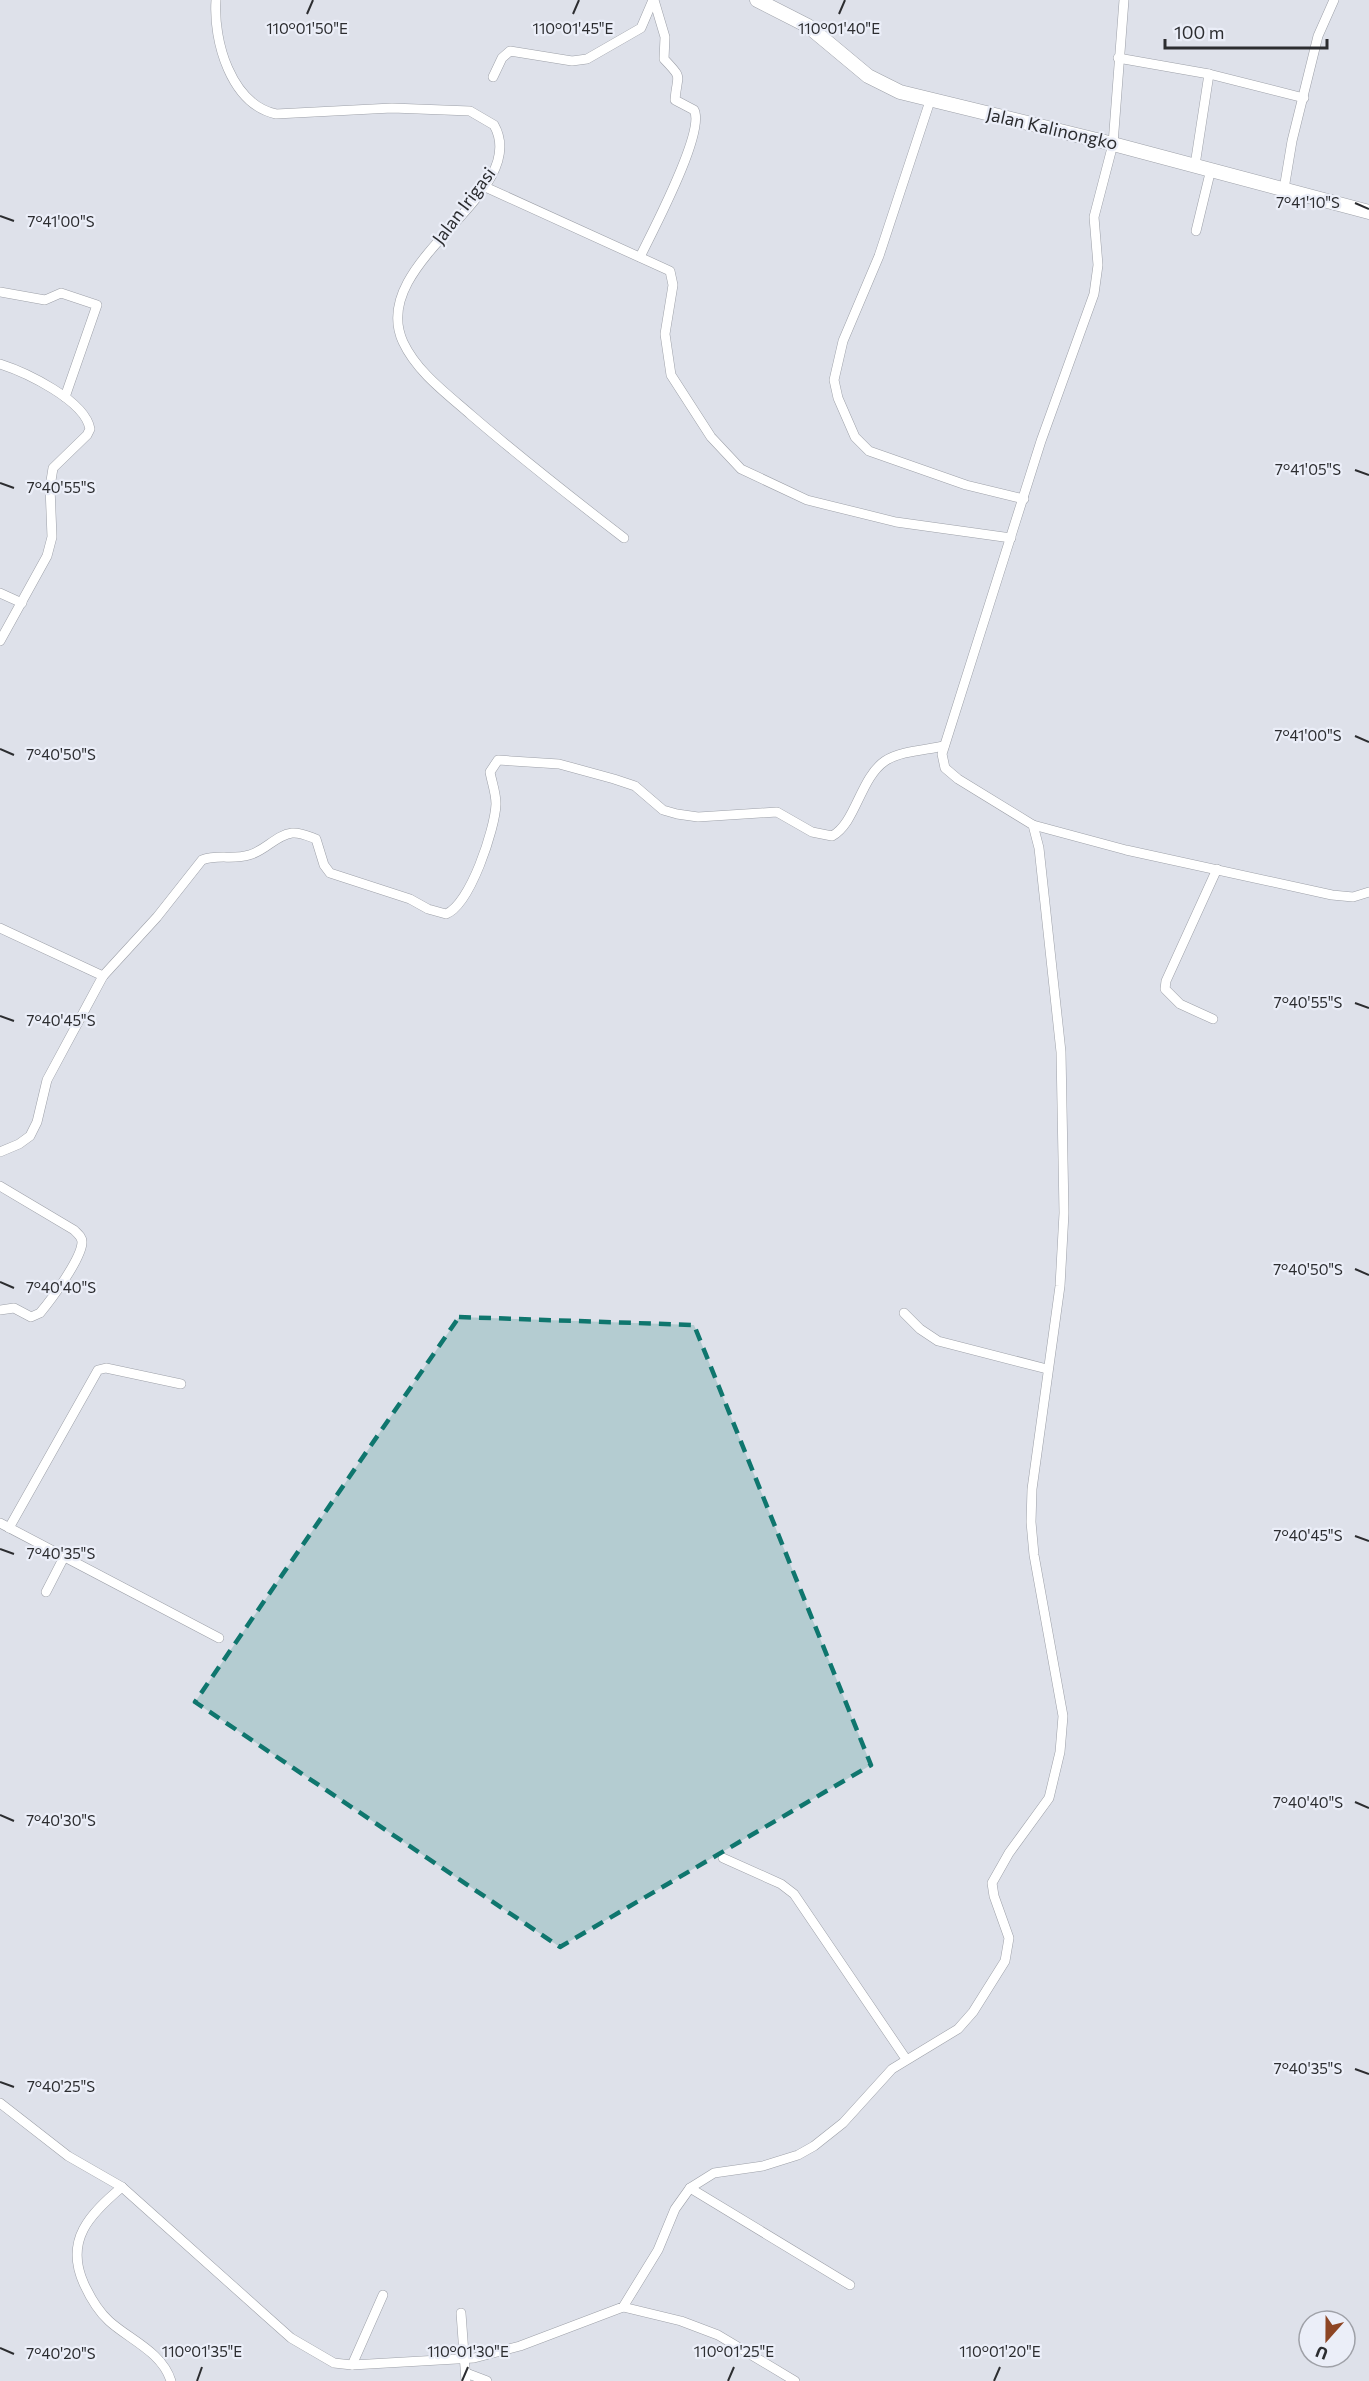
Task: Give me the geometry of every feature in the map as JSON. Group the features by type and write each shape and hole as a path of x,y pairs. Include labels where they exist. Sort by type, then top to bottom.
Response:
{"street":[{"name":"Jalan Irigasi","path":"216,0 215,18 219,43 231,73 248,101 261,111 276,114 392,108 470,111 494,124 500,142 495,167 483,186 409,280 399,306 397,327 418,365 433,381 522,459 624,538"},
{"path":"640,256 677,178 698,122 694,110 675,100 679,81 674,67 664,59 665,37 653,0"},
{"path":"493,77 502,58 510,51 572,61 592,57 641,28 653,0"},
{"name":"Jalan Kalinongko","path":"757,0 808,26 877,81 930,101 1113,144 1369,212"},
{"path":"1124,0 1113,144 1095,210 1098,265 1094,294 1041,441 944,746 942,763 945,768 965,783 1033,825 1126,850 1332,895 1353,897 1369,903"},
{"path":"1284,189 1292,141 1318,36 1334,0"},
{"path":"1118,58 1209,74 1304,98"},
{"path":"1195,165 1209,74"},
{"path":"930,101 879,256 843,341 834,380 838,398 855,437 868,451 956,482 1024,500"},
{"path":"1196,231 1211,169"},
{"path":"483,186 640,256 665,268 673,276 665,334 669,367 675,384 711,437 741,469 807,500 896,522 1011,538"},
{"path":"0,292 45,300 61,293 97,305 64,397"},
{"path":"0,364 44,383 64,397 87,421 90,429 87,435 57,462 51,474 53,526 50,546 44,565 0,641"},
{"path":"0,593 22,603"},
{"path":"0,1152 19,1144 30,1136 37,1122 47,1080 103,976 157,917 202,860 209,857 249,855 292,833 316,839 324,865 330,873 410,898 440,914 448,914 459,903 491,834 496,803 490,772 498,760 559,764 614,778 635,786 663,810 677,814 698,817 777,812 812,832 832,836 843,830 864,787 885,761 944,746"},
{"path":"623,2307 658,2250 675,2210 690,2188 714,2173 763,2166 798,2155 814,2146 843,2123 892,2069 958,2029 973,2012 1005,1961 1009,1938 994,1896 992,1883 1009,1853 1049,1798 1057,1772 1063,1716 1030,1522 1063,1251 1061,1052 1039,848 1033,825"},
{"path":"1213,1019 1180,1004 1165,989 1166,981 1217,869"},
{"path":"1353,897 1369,892"},
{"path":"0,928 103,976"},
{"path":"0,1186 75,1230 80,1235 82,1245 78,1256 40,1313 31,1317 14,1308 0,1310"},
{"path":"904,1313 920,1329 938,1341 1047,1369"},
{"path":"9,1528 98,1371 106,1368 181,1384"},
{"path":"0,1523 219,1638"},
{"path":"46,1592 64,1557"},
{"path":"723,1858 781,1884 794,1894 906,2059"},
{"path":"0,2103 68,2157 122,2187 291,2337 326,2360 352,2365 403,2360 464,2360 520,2346 623,2307 681,2321 718,2335 795,2381"},
{"path":"122,2187 97,2208 78,2240 76,2257 80,2276 90,2298 109,2321 149,2351 169,2373 171,2381"},
{"path":"690,2188 850,2285"},
{"path":"352,2365 382,2295"},
{"path":"461,2313 466,2377 487,2381"}],"highlighted area":[{"path":"459,1317 694,1325 871,1765 560,1947 195,1702"}]}
